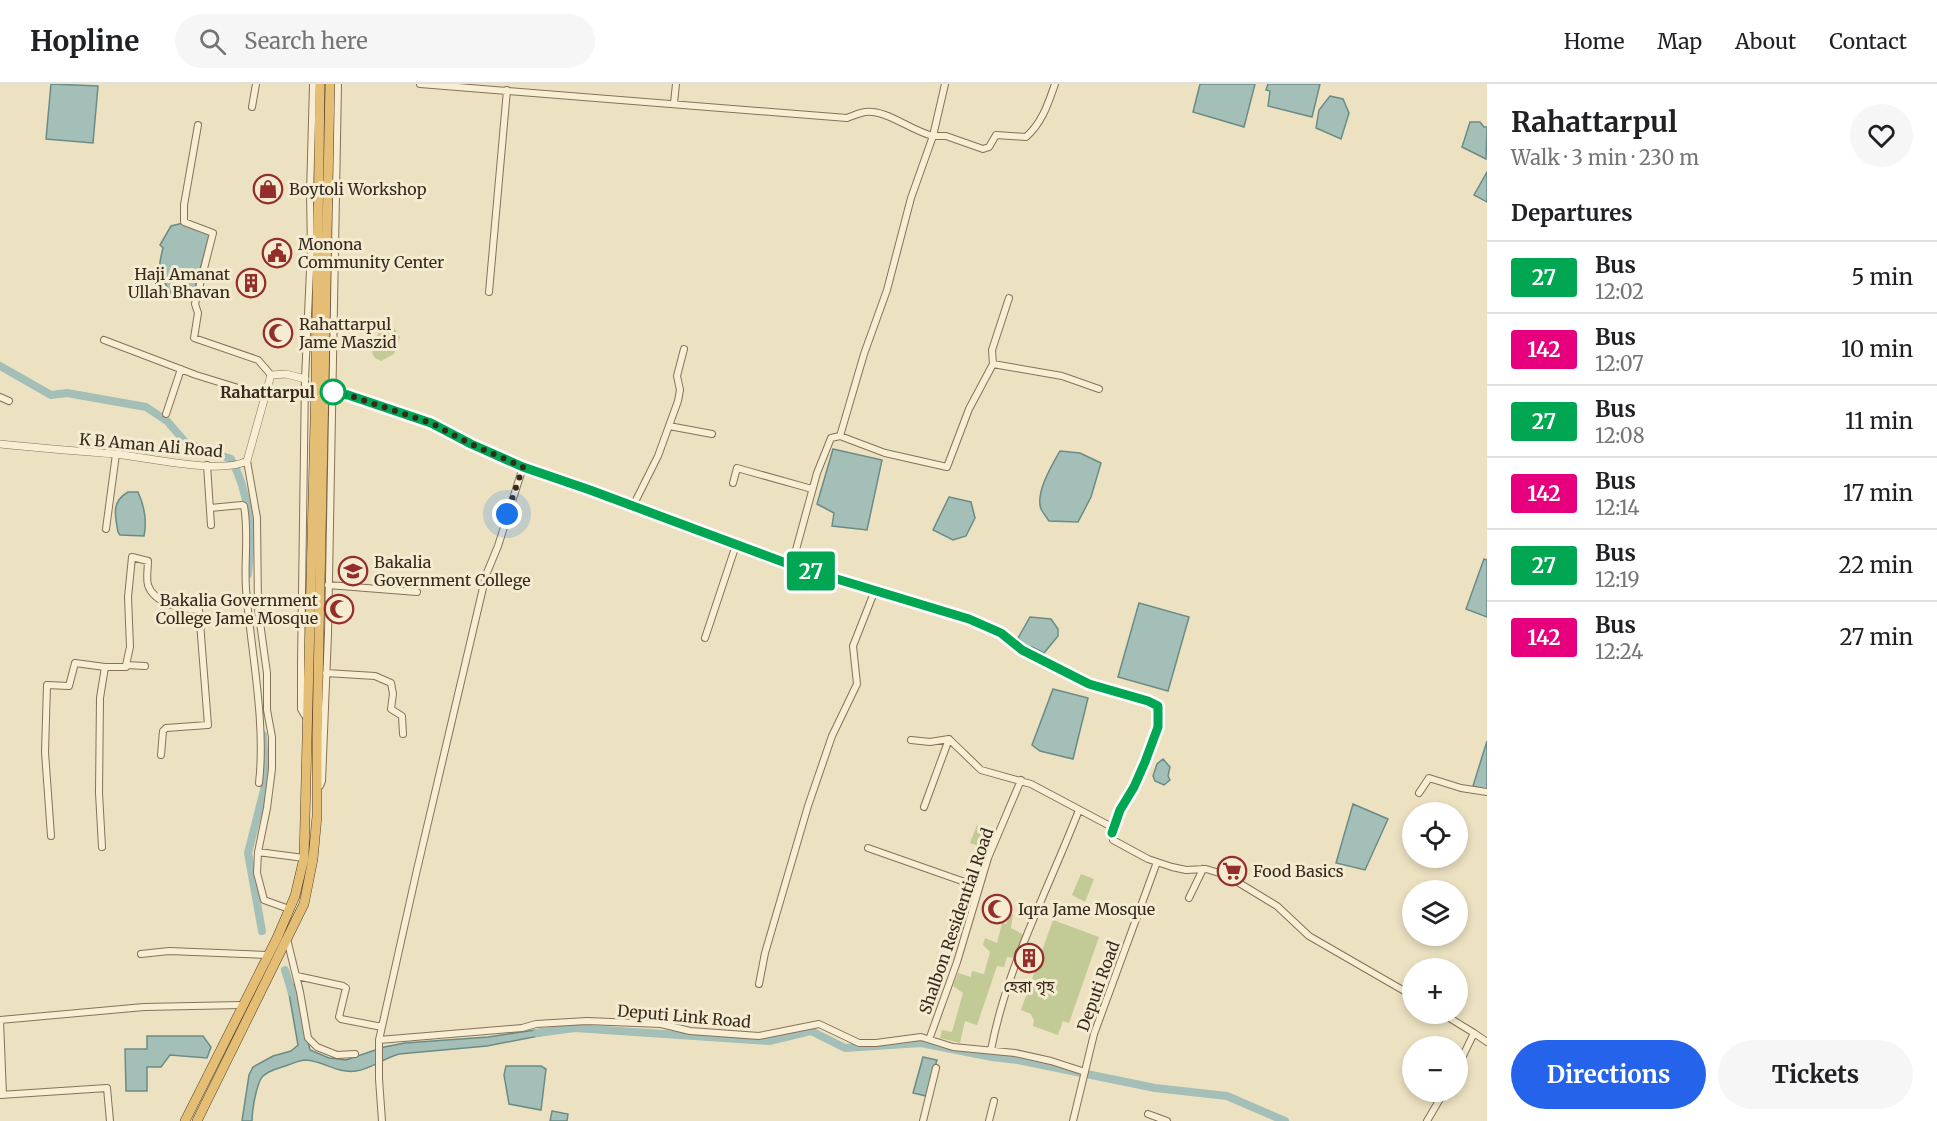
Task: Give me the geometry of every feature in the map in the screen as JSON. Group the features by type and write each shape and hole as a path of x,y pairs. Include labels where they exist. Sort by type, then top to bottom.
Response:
{"highway":[{"path":"185,1121 295,896 304,858 316,370 320,84"},
{"path":"197,1121 304,904 311,870 317,816 330,84"},
{"path":"306,794 317,790"}],"street":[{"path":"252,107 256,84"},
{"path":"307,719 301,709 313,84"},
{"path":"317,790 322,781 326,673 338,84"},
{"path":"420,84 847,118 865,112 880,113 933,136 946,136 983,148 989,147 996,135 1026,137 1036,128 1055,84"},
{"path":"674,103 676,84"},
{"path":"840,436 864,354 887,290 910,198 933,136 945,84"},
{"path":"489,292 507,90"},
{"path":"198,125 184,205 184,222 213,233 195,304 198,313 194,338 258,360 271,375"},
{"path":"794,566 794,557 812,489 831,438 840,436 885,453 947,467 969,409 993,364 992,350 1009,298"},
{"path":"104,340 181,369 264,396"},
{"path":"633,506 669,426 680,390 677,376 684,349"},
{"path":"993,364 1062,376 1099,389"},
{"path":"166,414 181,369"},
{"path":"271,375 286,374 308,381"},
{"path":"271,375 244,463 257,518 258,608 267,673 267,710 272,737 272,769 258,852 257,873 264,900 289,909"},
{"path":"331,391 431,423 523,467 794,566 969,619 1001,633 1022,650 1089,684 1158,706 1158,727 1145,762 1120,810 1112,833"},
{"path":"0,397 9,400"},
{"path":"669,426 711,434"},
{"name":"K B Aman Ali Road","path":"0,444 116,454 177,463 232,466 244,463"},
{"path":"106,529 116,454"},
{"path":"207,465 211,525"},
{"path":"382,1121 380,1044 382,1027 486,575 498,546 523,467"},
{"path":"733,483 736,468 812,489"},
{"path":"210,508 242,505 247,519 244,546 246,589 256,678 261,764 259,783"},
{"path":"705,638 736,545"},
{"path":"126,665 130,647 128,597 132,558 148,561 147,583 153,594 180,608 199,610 208,725 166,728 163,731 161,755"},
{"path":"328,585 417,592"},
{"path":"759,984 765,953 808,806 832,736 856,684 853,646 875,590"},
{"path":"51,837 45,752 47,685 69,686 75,663 105,667 145,666"},
{"path":"102,847 99,793 100,698 105,667"},
{"path":"326,673 375,676 391,683 393,694 391,709 402,716 403,734"},
{"path":"911,740 930,742 949,739"},
{"path":"949,739 981,770 1021,780 1110,826 1113,840 1123,846 1157,862 1186,870 1203,869 1226,875 1287,913 1309,936 1402,990"},
{"path":"924,807 949,739"},
{"path":"1419,793 1429,778 1461,788 1487,792"},
{"name":"Shalbon Residential Road","path":"930,1037 957,962 988,858 1021,780"},
{"path":"991,1050 1000,1010 1027,935 1079,810"},
{"path":"868,848 980,887"},
{"path":"258,852 304,858"},
{"name":"Deputi Road","path":"1073,1121 1094,1034 1157,862"},
{"path":"1189,898 1203,869"},
{"path":"287,939 297,976 308,1038 311,1043 337,1055 355,1054"},
{"path":"141,954 169,951 268,955"},
{"path":"297,976 343,986 346,988 339,1017 382,1027"},
{"path":"110,1121 107,1088 2,1095 0,1021 144,1007 243,1005"},
{"name":"Deputi Link Road","path":"380,1044 522,1028 536,1024 569,1022 661,1024 690,1031 759,1036 819,1024 859,1043 921,1037 953,1047 991,1050 1051,1061 1085,1072"},
{"path":"1459,1024 1487,1042"},
{"path":"1468,1045 1474,1033"},
{"path":"923,1121 936,1068"},
{"path":"989,1121 994,1101"},
{"path":"1427,1121 1438,1102"},
{"path":"1148,1114 1167,1121"}],"green space":[{"path":"387,326 395,329 400,337 394,354 381,361 372,353 379,331"},
{"path":"977,825 994,831 989,849 970,843"},
{"path":"1081,874 1094,879 1085,902 1072,895"},
{"path":"1010,913 1013,915 1011,928 1024,935 1017,958 1007,957 1004,967 997,966 977,1025 965,1021 960,1043 940,1038 942,1030 952,1032 963,993 953,986 958,973 971,977 972,971 984,974 990,952 983,945 985,938 997,943 1002,923 1006,924"},
{"path":"1053,920 1099,937 1069,1023 1063,1021 1058,1035 1033,1026 1034,1021 1031,1014 1021,1010"}],"water":[{"path":"51,84 98,86 93,143 46,139"},
{"path":"1200,84 1255,84 1244,127 1193,112"},
{"path":"1268,84 1320,84 1312,117 1268,106 1270,91 1266,90"},
{"path":"1330,96 1343,99 1349,113 1341,139 1316,128 1319,110"},
{"path":"1470,122 1480,122 1487,127 1486,159 1462,147"},
{"path":"1487,172 1487,202 1474,195"},
{"path":"183,223 210,233 192,299 171,293 160,272 163,248 160,245 171,226"},
{"path":"833,449 882,460 867,530 832,526 834,513 817,504"},
{"path":"1060,451 1080,453 1101,463 1091,497 1078,522 1049,521 1041,509 1042,487"},
{"path":"128,492 138,492 140,497 145,519 144,536 120,535 118,532 115,515 117,505"},
{"path":"949,497 971,502 975,518 966,536 953,540 933,530"},
{"path":"1484,559 1487,560 1487,617 1466,609"},
{"path":"1139,603 1189,617 1168,691 1118,677"},
{"path":"1030,617 1051,619 1058,629 1058,636 1044,653 1032,647 1032,652 1018,638"},
{"path":"1053,689 1088,698 1073,759 1040,751 1032,745"},
{"path":"1487,741 1487,791 1473,786"},
{"path":"1163,759 1170,767 1168,776 1170,780 1164,785 1155,781 1153,776 1157,764"},
{"path":"1353,804 1388,819 1365,870 1336,863"},
{"path":"290,983 296,986 310,1050 329,1058 346,1060 384,1047 405,1043 488,1037 542,1029 544,1035 487,1046 399,1054 356,1071 343,1071 312,1061 299,1061 263,1076 256,1091 252,1121 242,1121 249,1075 253,1067 273,1056 291,1051 298,1045 288,988"},
{"path":"147,1036 203,1036 211,1047 207,1058 170,1055 161,1067 147,1067 147,1091 126,1091 125,1049 147,1049"},
{"path":"923,1057 937,1060 926,1096 913,1093"},
{"path":"506,1066 541,1066 546,1069 541,1110 509,1104 504,1075"},
{"path":"552,1111 568,1114 567,1121 550,1121"}],"waterway":[{"path":"0,366 51,395 67,393 146,407 167,421 186,443 231,459 238,473 246,501 250,530 248,574"},
{"path":"262,931 248,853 266,782 263,735"},
{"path":"285,970 292,993"},
{"path":"537,1033 575,1028 769,1041 811,1031 845,1048 921,1043 1155,1088 1227,1096 1285,1121"}],"bus line":[{"name":"27","path":"333,392 431,423 523,467 794,566 969,619 1001,633 1022,650 1089,684 1158,706 1158,727 1145,762 1120,810 1112,833"}],"place":[{"name":"Boytoli Workshop","path":"268,189"},
{"name":"Monona Community Center","path":"277,253"},
{"name":"Haji Amanat Ullah Bhavan","path":"251,283"},
{"name":"Rahattarpul Jame Maszid","path":"278,333"},
{"name":"Rahattarpul","path":"333,392"},
{"name":"Bakalia Government College","path":"353,571"},
{"name":"Bakalia Government College Jame Mosque","path":"339,609"},
{"name":"Food Basics","path":"1232,871"},
{"name":"Iqra Jame Mosque","path":"997,909"},
{"name":"হেরা গৃহ","path":"1029,958"}],"route":[{"path":"333,392 431,423 523,467 507,514"}]}
